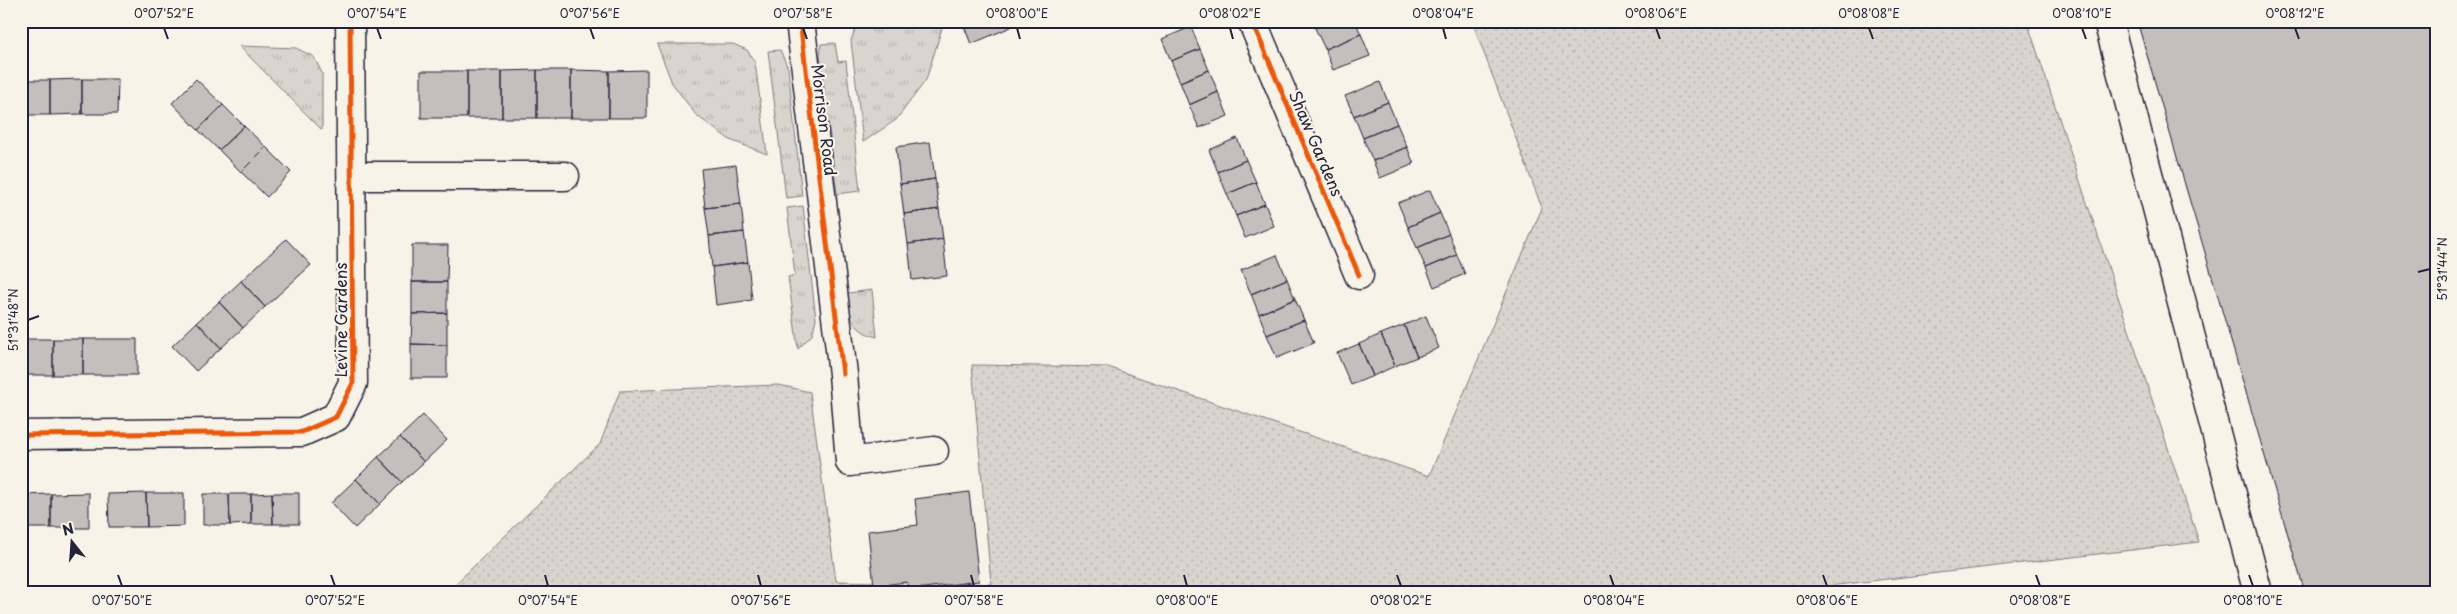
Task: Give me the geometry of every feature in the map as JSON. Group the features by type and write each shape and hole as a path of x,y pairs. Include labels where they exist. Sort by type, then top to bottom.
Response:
{"street":[{"name":"Levine Gardens","path":"21,435 302,432 336,417 353,383 350,21"},
{"name":"Morrison Road","path":"800,21 843,374 850,462 934,451"},
{"name":"Shaw Gardens","path":"1252,21 1359,275"},
{"path":"2108,21 2258,593"},
{"path":"352,176 564,176"}],"green space":[{"path":"862,21 941,21 942,28 926,80 896,120 863,142 851,41 856,26"},
{"path":"1472,21 2027,21 2199,542 1770,593 446,593 600,444 620,391 779,385 810,392 836,581 991,584 972,365 1108,367 1429,476 1542,208"},
{"path":"835,43 838,62 846,61 860,191 837,194 820,56 821,44"},
{"path":"657,44 733,44 747,50 755,62 767,154 730,140 696,115 672,83"},
{"path":"239,46 296,48 314,57 322,73 322,130"},
{"path":"780,50 788,68 802,196 786,198 768,51"},
{"path":"803,206 816,319 812,335 798,349 788,277 795,275 787,208"},
{"path":"872,290 877,337 857,327 849,309 848,293"}],"building":[{"path":"962,21 1009,21 1011,27 971,44"},
{"path":"1313,21 1331,21 1315,28"},
{"path":"1331,21 1355,21 1361,34 1325,49 1315,28"},
{"path":"2137,21 2436,21 2436,593 2305,593"},
{"path":"1191,27 1200,49 1171,61 1162,39"},
{"path":"1361,34 1370,56 1333,70 1325,49"},
{"path":"1200,49 1209,70 1180,82 1171,61"},
{"path":"537,70 571,70 571,118 537,118"},
{"path":"537,70 537,118 502,118 502,71"},
{"path":"571,70 609,71 609,118 571,118"},
{"path":"647,70 647,118 609,118 609,71"},
{"path":"1209,70 1218,92 1189,105 1180,82"},
{"path":"421,71 467,71 467,118 421,118"},
{"path":"467,71 502,71 502,118 467,118"},
{"path":"82,79 118,79 117,114 82,114"},
{"path":"82,79 82,114 50,115 50,80"},
{"path":"196,79 223,105 198,130 172,103"},
{"path":"22,80 50,80 50,115 22,115"},
{"path":"1380,82 1388,102 1354,116 1345,96"},
{"path":"1218,92 1228,116 1199,128 1189,105"},
{"path":"1388,102 1397,124 1363,138 1354,116"},
{"path":"223,105 244,126 219,150 198,130"},
{"path":"1397,124 1407,147 1373,161 1363,138"},
{"path":"244,126 266,147 241,172 219,150"},
{"path":"1237,138 1246,160 1218,172 1209,150"},
{"path":"930,142 935,179 900,184 896,147"},
{"path":"266,147 291,172 267,197 241,172"},
{"path":"1407,147 1414,164 1380,178 1373,161"},
{"path":"1246,160 1256,182 1227,194 1218,172"},
{"path":"736,165 741,204 705,208 701,169"},
{"path":"935,179 939,209 904,214 900,184"},
{"path":"1256,182 1265,204 1236,216 1227,194"},
{"path":"1430,190 1440,213 1408,227 1398,203"},
{"path":"741,204 744,232 709,236 705,208"},
{"path":"1265,204 1274,226 1245,238 1236,216"},
{"path":"939,209 943,239 908,244 904,214"},
{"path":"1440,213 1449,234 1417,248 1408,227"},
{"path":"744,232 748,262 712,267 709,236"},
{"path":"1449,234 1457,255 1426,268 1417,248"},
{"path":"286,239 311,265 265,307 241,281"},
{"path":"943,239 947,276 912,280 908,244"},
{"path":"412,245 448,245 447,282 412,282"},
{"path":"1277,255 1287,279 1251,294 1241,270"},
{"path":"1457,255 1465,274 1434,287 1426,268"},
{"path":"748,262 752,300 716,305 712,267"},
{"path":"1287,279 1295,299 1259,314 1251,294"},
{"path":"241,281 265,307 243,328 219,302"},
{"path":"412,282 447,282 447,313 412,314"},
{"path":"1295,299 1304,320 1267,335 1259,314"},
{"path":"219,302 243,328 221,348 197,322"},
{"path":"447,313 447,345 411,344 412,314"},
{"path":"1426,316 1439,348 1417,357 1404,325"},
{"path":"1304,320 1314,343 1277,358 1267,335"},
{"path":"197,322 221,348 196,371 172,346"},
{"path":"1404,325 1417,357 1395,366 1381,334"},
{"path":"1381,334 1395,366 1373,376 1359,344"},
{"path":"22,339 53,339 53,375 21,375"},
{"path":"53,339 83,339 83,375 53,375"},
{"path":"83,339 137,339 137,375 83,375"},
{"path":"411,344 447,345 447,378 411,378"},
{"path":"1359,344 1373,376 1351,385 1337,353"},
{"path":"423,415 447,440 424,462 400,437"},
{"path":"400,437 424,462 402,482 378,457"},
{"path":"378,457 402,482 380,504 356,479"},
{"path":"356,479 380,504 355,528 331,503"},
{"path":"969,492 979,581 908,590 907,582 874,586 868,531 918,525 915,499"},
{"path":"89,493 89,528 51,528 51,494"},
{"path":"146,493 147,527 109,527 108,494"},
{"path":"146,493 184,493 184,526 147,527"},
{"path":"272,493 299,493 299,524 273,524"},
{"path":"272,493 273,524 251,524 251,494"},
{"path":"51,494 51,528 21,528 21,495"},
{"path":"203,494 229,494 230,525 203,525"},
{"path":"229,494 251,494 251,524 230,525"}],"cycle path":[{"path":"21,435 302,432 336,417 353,383 350,21"},
{"path":"800,21 843,374"},
{"path":"1252,21 1359,275"}]}
